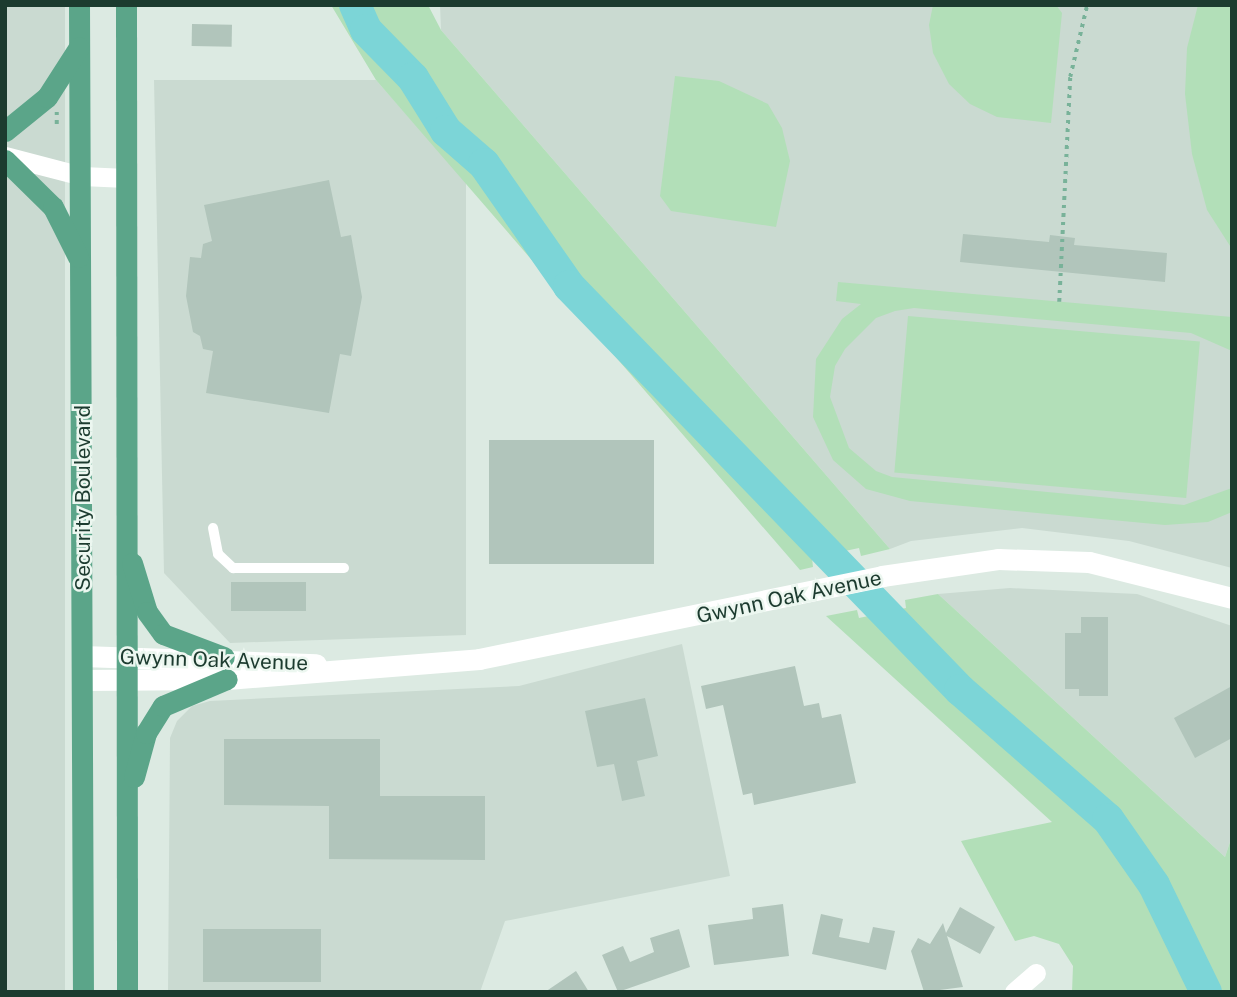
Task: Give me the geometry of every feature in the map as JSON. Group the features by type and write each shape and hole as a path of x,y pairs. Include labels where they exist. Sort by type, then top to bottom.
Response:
{"main road":[{"name":"Security Boulevard","path":"79,5 83,272 83,992"},
{"name":"Security Boulevard","path":"126,5 127,992"},
{"path":"5,131 47,97 79,47"},
{"path":"5,158 53,207 83,272"},
{"path":"125,542 155,625 172,642 224,657"},
{"path":"127,803 146,733 162,706 227,679"}],"street":[{"path":"5,158 82,176 126,178"},
{"name":"Gwynn Oak Avenue","path":"82,680 227,679 345,667 479,659 882,576 998,559 1052,560 1163,578 1232,598"},
{"name":"Gwynn Oak Avenue","path":"82,656 224,657 345,667"},
{"path":"1014,992 1036,972"}],"lane":[{"path":"213,528 218,554 233,568 344,568"}],"path":[{"path":"1059,302 1070,77 1087,5"}],"shaded area":[{"path":"5,5 65,5 65,992 5,992"},
{"path":"440,5 1232,5 1232,568 1129,541 1022,528 911,541 890,549 441,30"},
{"path":"154,80 376,80 466,182 466,635 230,643 164,573"},
{"path":"1010,588 1137,594 1232,626 1232,836 1225,857 938,594"},
{"path":"682,644 730,876 505,921 480,992 168,992 170,738 177,721 192,706 210,701 519,686"}],"green space":[{"path":"331,5 428,5 441,30 890,549 861,556 859,548 812,558 813,567 800,570 376,80"},
{"path":"933,5 1056,5 1062,13 1051,123 997,117 970,104 949,84 933,53 929,25"},
{"path":"1198,5 1232,5 1232,249 1207,210 1192,154 1185,94 1187,48"},
{"path":"675,76 719,81 768,104 782,128 790,161 776,227 671,211 660,196"},
{"path":"838,282 1232,317 1232,351 1191,333 914,308 895,311 876,318 845,349 835,366 830,397 849,448 876,471 892,477 1184,505 1232,488 1232,512 1208,522 1165,525 910,501 866,489 833,460 813,417 816,359 842,319 861,304 836,301"},
{"path":"908,316 1200,342 1186,498 894,472"},
{"path":"938,594 1225,857 1232,836 1232,992 1072,992 1073,966 1059,944 1034,936 1015,941 961,841 1052,822 826,616 857,610 859,618 906,608 905,600"}],"building":[{"path":"192,24 232,25 232,47 192,46"},
{"path":"329,180 341,237 351,235 362,297 351,356 340,354 329,413 206,393 213,351 203,349 200,336 193,332 186,296 190,257 201,258 203,244 212,241 204,205"},
{"path":"963,234 1049,242 1050,235 1075,238 1074,245 1167,253 1165,282 960,262"},
{"path":"489,440 654,440 654,564 489,564"},
{"path":"231,582 306,582 306,611 231,611"},
{"path":"1081,617 1108,617 1108,696 1079,696 1079,689 1065,689 1065,633 1081,633"},
{"path":"795,666 804,706 819,703 822,718 841,714 856,783 754,805 752,793 743,795 723,705 706,709 701,686"},
{"path":"1232,686 1232,738 1195,758 1174,718"},
{"path":"645,698 658,756 637,761 645,796 622,801 614,764 597,767 585,711"},
{"path":"224,739 380,739 380,796 485,796 485,860 329,859 329,806 224,805"},
{"path":"783,904 789,956 714,965 708,925 753,919 752,908"},
{"path":"960,907 995,927 980,954 947,936 963,987 924,992 911,951 918,938 930,944 943,923 946,933"},
{"path":"821,914 843,919 839,937 869,943 873,927 895,931 886,970 812,954"},
{"path":"203,929 321,929 321,982 203,982"},
{"path":"679,929 690,967 618,992 602,955 623,946 630,962 654,952 650,938"},
{"path":"576,971 589,992 545,992"}],"waterway":[{"path":"355,5 366,30 413,78 446,131 484,164 569,286 960,690 1108,819 1154,885 1206,992"}]}
